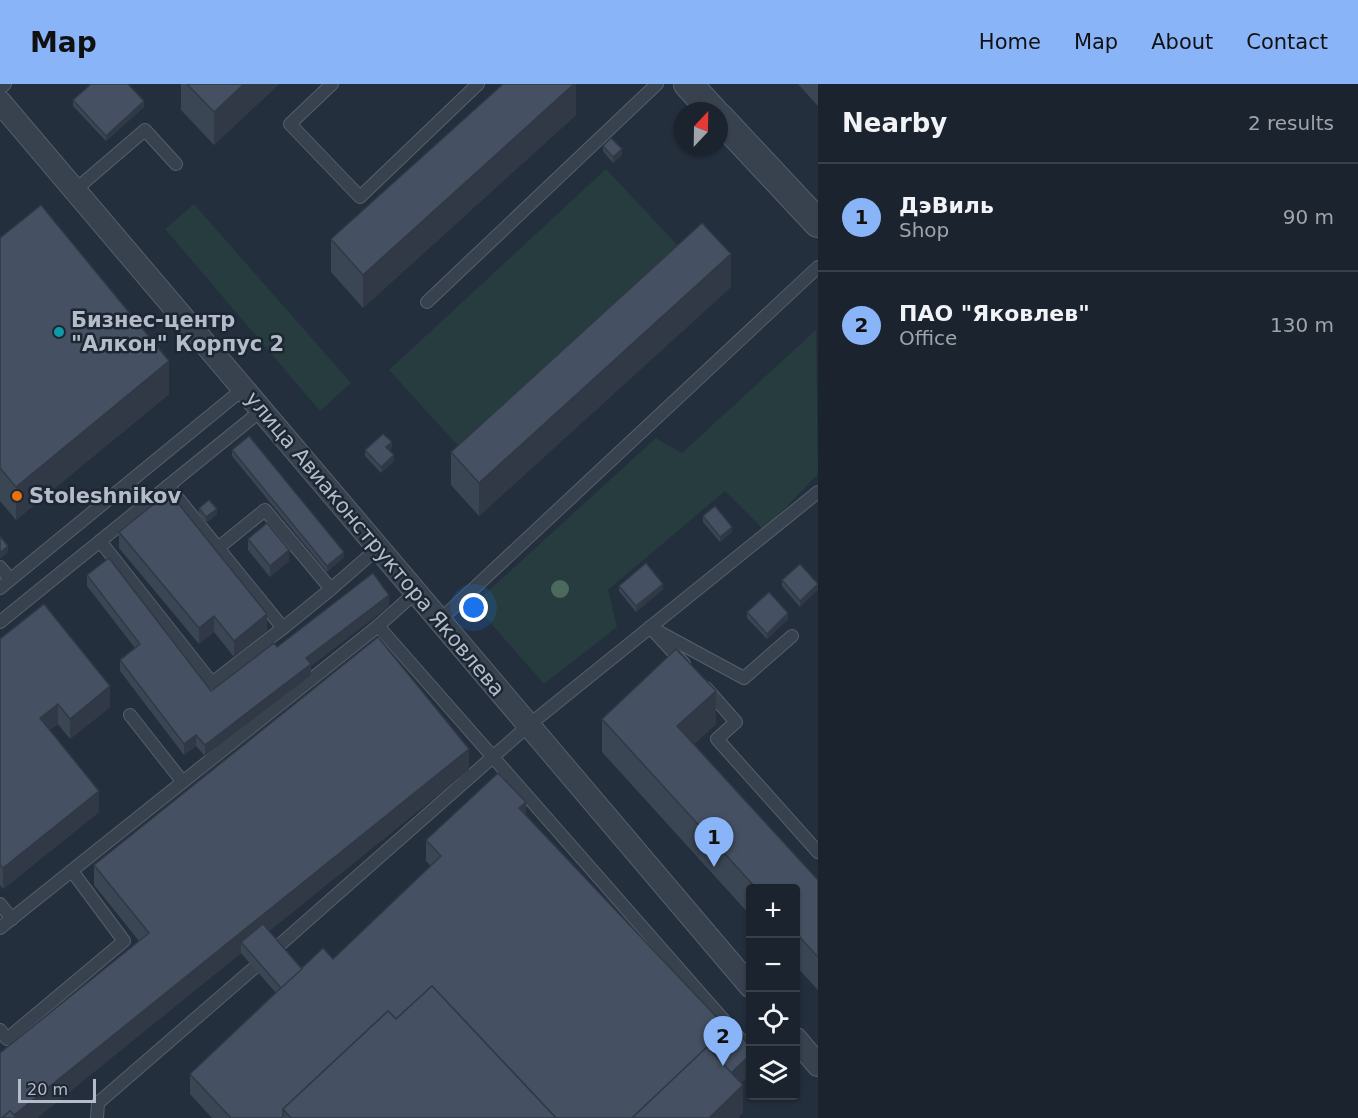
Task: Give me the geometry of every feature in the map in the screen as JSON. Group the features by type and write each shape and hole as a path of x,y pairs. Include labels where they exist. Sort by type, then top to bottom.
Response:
{"street":[{"path":"688,84 705,102"},
{"name":"улица Авиаконструктора Яковлева","path":"0,102 746,981"},
{"path":"728,127 818,223"},
{"path":"800,1045 818,1065"}],"lane":[{"path":"0,88 4,84"},
{"path":"332,84 290,123 360,197 478,84"},
{"path":"427,302 657,84"},
{"path":"75,190 145,130 176,164"},
{"path":"440,620 818,267"},
{"path":"0,588 243,389"},
{"path":"0,622 262,410"},
{"path":"168,486 283,628"},
{"path":"275,949 529,725 818,492"},
{"path":"218,548 265,510 331,589"},
{"path":"100,541 212,683 331,589 378,548"},
{"path":"0,567 10,579"},
{"path":"0,928 378,626 416,592"},
{"path":"378,626 747,1046"},
{"path":"650,627 744,678 792,636"},
{"path":"650,627 736,722 717,739 818,852"},
{"path":"130,715 182,781"},
{"path":"0,1030 7,1039 124,941 72,871"},
{"path":"0,904 12,919"},
{"path":"97,1118 98,1103 254,968"}],"green space":[{"path":"606,169 679,247 461,449 389,370"},
{"path":"194,204 351,383 320,411 165,229"},
{"path":"816,330 818,474 764,530 725,491 608,590 617,627 544,684 474,604 656,438 682,453"}],"building":[{"path":"91,84 128,84 144,101 106,136 73,100"},
{"path":"187,84 244,84 214,112"},
{"path":"503,84 574,84 363,275 331,239"},
{"path":"611,138 622,149 613,157 603,146"},
{"name":"Бизнес-центр \"Алкон\" Корпус 2","path":"41,205 169,361 16,487 0,468 0,238"},
{"path":"702,223 731,254 479,483 451,452"},
{"path":"383,434 392,442 386,447 394,455 381,467 365,450"},
{"path":"249,436 344,552 327,566 232,450"},
{"path":"169,492 267,614 234,641 214,616 199,628 119,532"},
{"path":"209,500 217,509 206,517 199,508"},
{"path":"715,506 732,527 720,537 703,516"},
{"path":"267,523 289,550 270,566 248,539"},
{"path":"0,536 8,546 0,553"},
{"path":"109,558 211,691 274,643 277,647 373,573 389,595 306,658 311,664 205,745 196,735 184,744 120,660 140,644 87,575"},
{"path":"646,563 663,584 636,606 619,586"},
{"path":"800,564 818,584 800,601 782,580"},
{"path":"769,592 788,613 767,634 747,612"},
{"path":"44,604 110,686 70,719 58,704 40,718 99,791 3,868 0,865 0,639"},
{"path":"378,637 469,749 14,1115 10,1111 0,1118 0,1053 149,933 94,865"},
{"path":"676,649 716,691 677,726 818,880 818,957 800,937 800,884 752,884 602,719"},
{"path":"498,773 526,802 519,808 726,1027 730,1024 746,1042 746,1059 731,1073 707,1047 632,1118 556,1118 432,986 396,1019 388,1011 283,1109 281,1118 231,1118 190,1074 323,948 333,959 441,856 426,840"},
{"path":"263,924 302,969 281,988 241,942"},
{"path":"432,986 556,1118 291,1118 283,1109 388,1011 396,1019"},
{"path":"707,1047 743,1085 709,1118 632,1118"},
{"path":"10,1111 17,1118 2,1118"}],"place":[{"name":"Бизнес-центр \"Алкон\" Корпус 2","path":"59,332"},
{"name":"Stoleshnikov","path":"17,496"},
{"name":"ДэВиль","path":"714,867"},
{"name":"ПАО \"Яковлев\"","path":"723,1066"}]}
